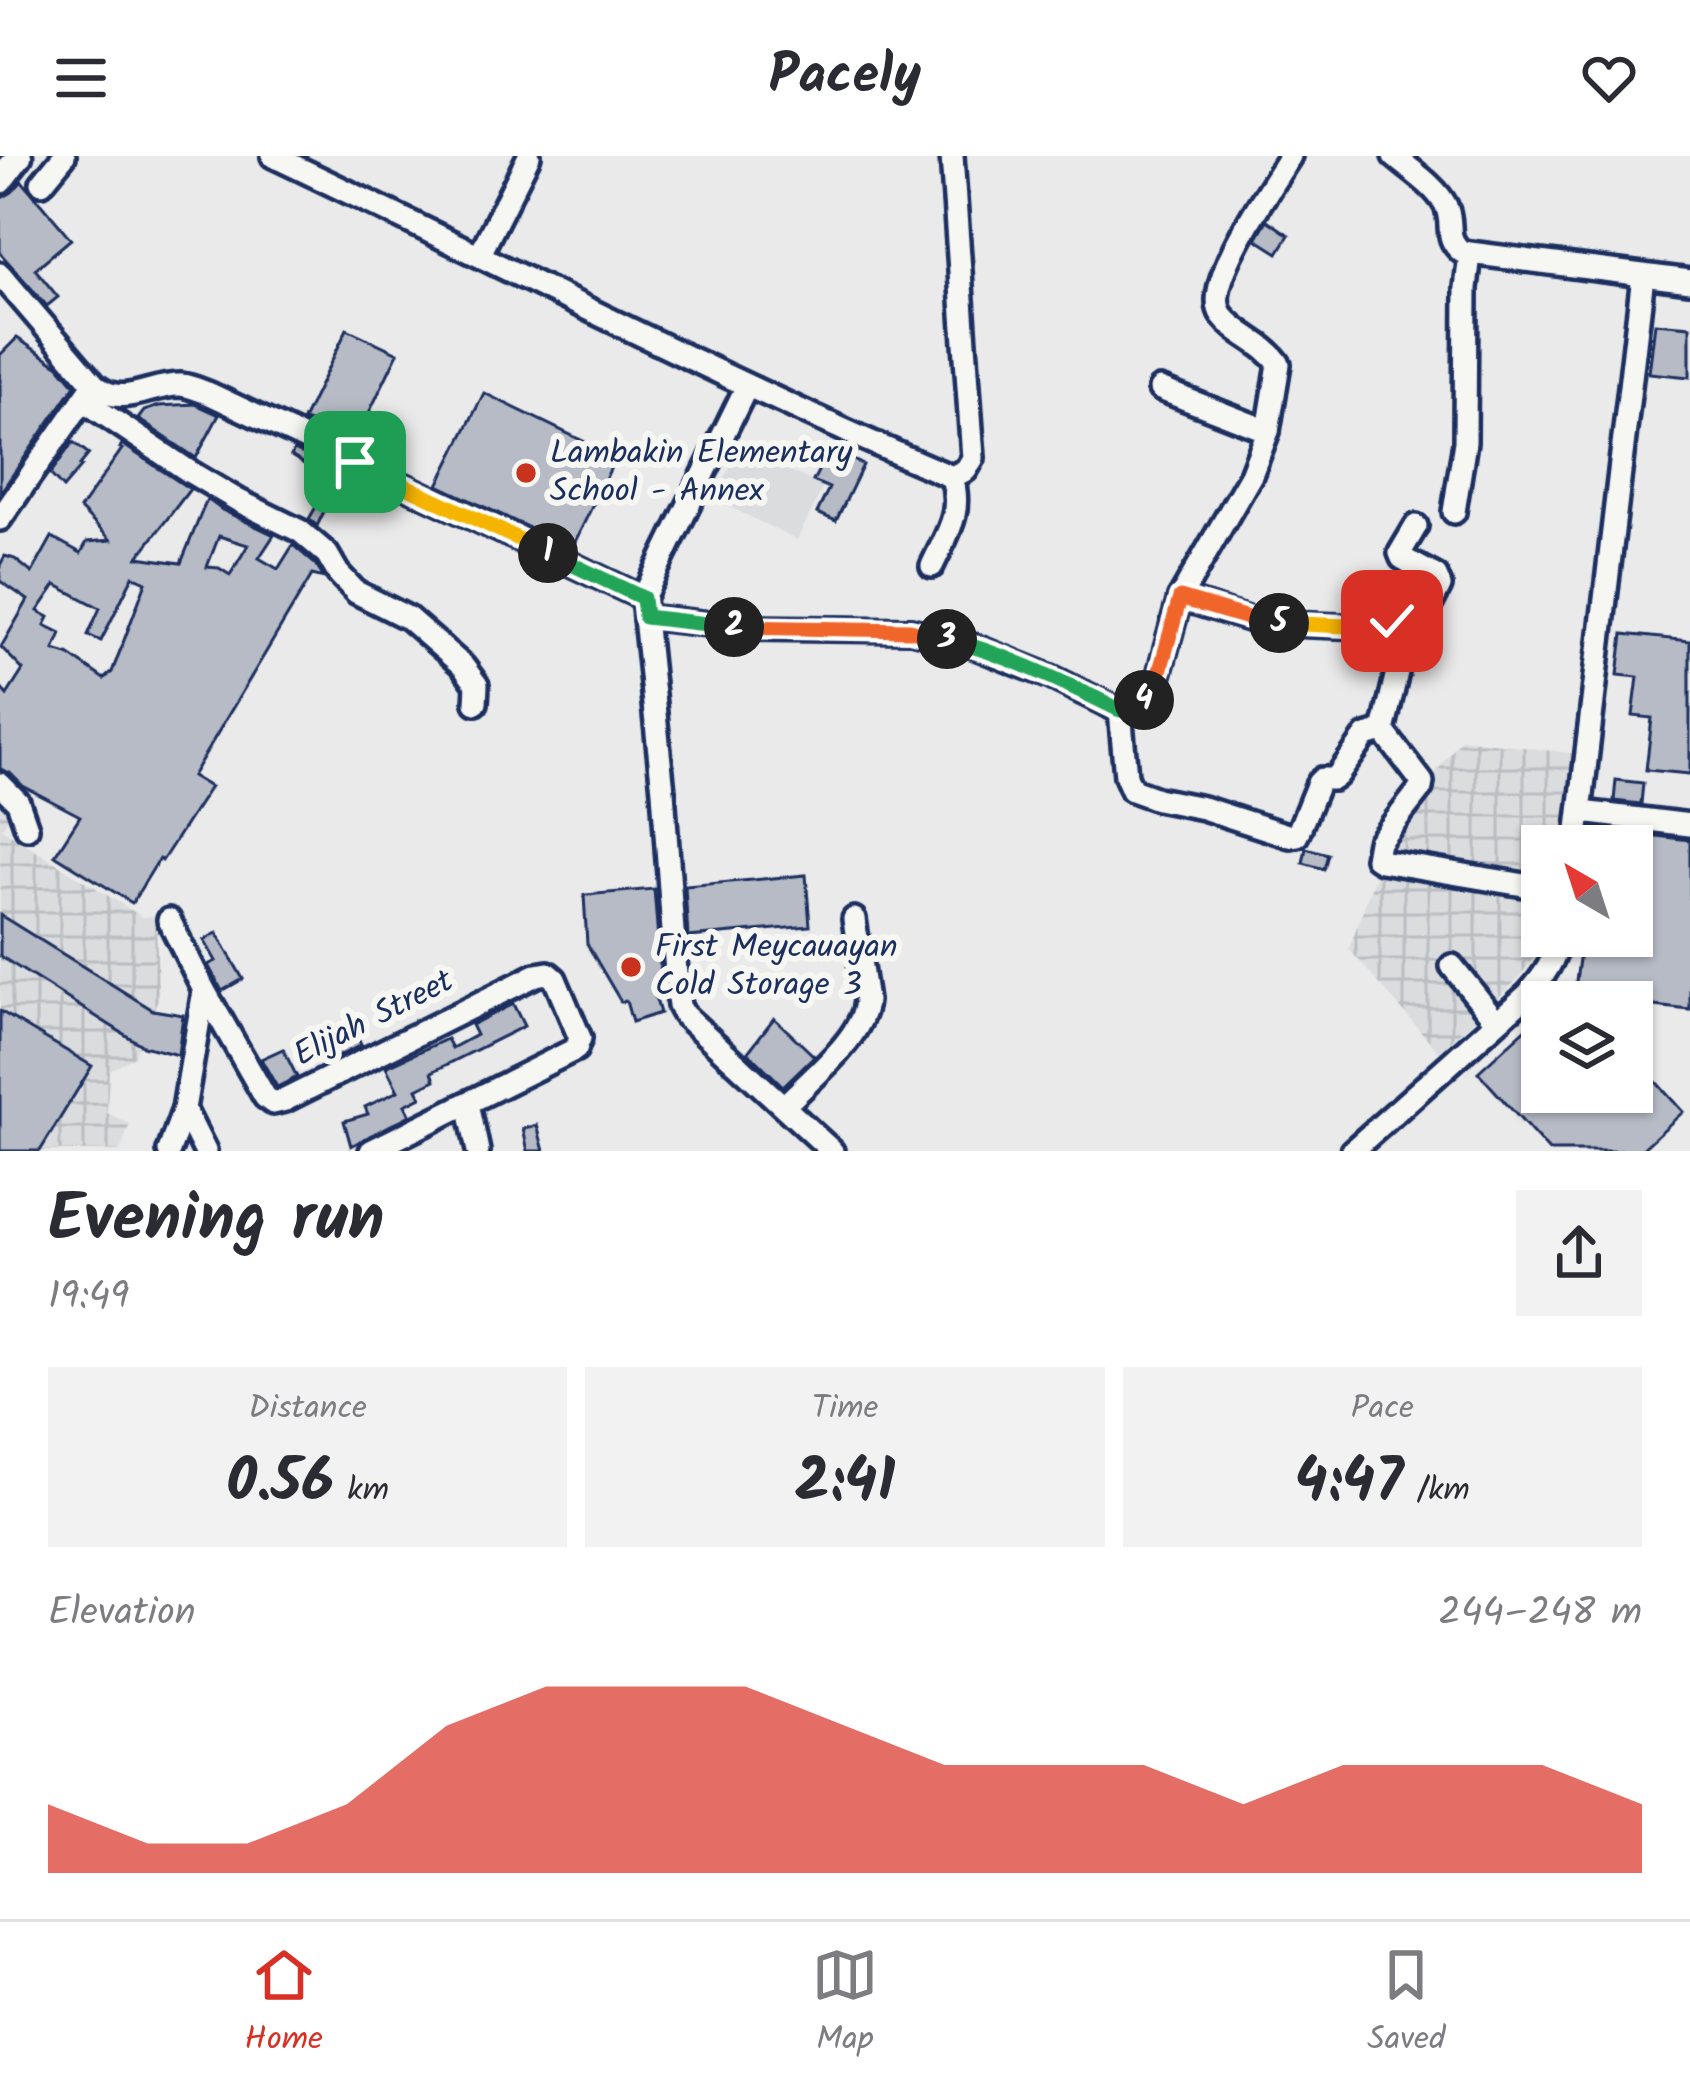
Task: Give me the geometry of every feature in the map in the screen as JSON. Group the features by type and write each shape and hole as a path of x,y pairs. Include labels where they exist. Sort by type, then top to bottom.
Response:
{"main road":[{"path":"0,182 19,156"}],"street":[{"path":"42,183 64,156"},
{"path":"273,156 747,386 952,477"},
{"path":"480,254 529,156"},
{"path":"952,156 973,458 966,470 952,477"},
{"path":"88,392 127,397 181,385 211,394 644,608 746,628 910,630 970,645 1120,710 1150,698 1155,689 1180,598 1251,475 1268,431 1279,364 1219,311 1218,289 1233,253 1290,156"},
{"path":"1394,156 1441,199 1453,243 1462,252 1690,281"},
{"path":"1454,512 1465,442 1470,254"},
{"path":"0,274 88,392 238,501 318,544 356,592 408,617 463,666 477,686 476,703"},
{"path":"1580,825 1642,276"},
{"path":"747,386 644,608 680,1006 684,1015 832,1151"},
{"path":"1160,389 1268,431"},
{"path":"0,518 88,392"},
{"path":"932,566 957,512 952,477"},
{"path":"1383,731 1398,668 1440,586 1436,576 1400,553 1416,526"},
{"path":"1390,628 1417,566"},
{"path":"1180,598 1261,622 1390,628"},
{"path":"1390,628 1406,652"},
{"path":"1120,710 1126,776 1132,790 1290,836 1298,835 1302,828 1318,783 1338,775 1366,736 1383,731"},
{"path":"1383,731 1422,782 1379,842 1376,857 1521,884"},
{"path":"0,784 18,802 27,828"},
{"path":"1582,812 1690,825"},
{"path":"784,1106 852,1036 865,1014 854,919"},
{"name":"Elijah Street","path":"169,920 204,990 265,1097 273,1103 548,973 555,979 580,1038 576,1049 468,1104"},
{"path":"1352,1151 1544,976 1554,957"},
{"path":"1452,966 1496,1021"},
{"path":"169,1151 184,1109 204,990"},
{"path":"371,1151 468,1104 478,1151"},
{"path":"184,1109 205,1151"}],"shaded area":[{"name":"Lambakin Elementary School - Annex","path":"740,447 823,487 797,540 714,499"},
{"path":"1461,739 1577,754 1567,825 1521,825 1521,957 1535,957 1517,980 1439,1052 1349,949 1397,824"},
{"path":"0,798 8,818 2,829 142,917 156,916 158,999 134,1057 109,1070 107,1113 130,1124 120,1151 0,1151"}],"building":[{"path":"22,181 71,239 35,269 58,297 47,306 0,253 0,199"},
{"path":"1267,220 1289,235 1278,253 1256,239"},
{"path":"1655,323 1690,326 1690,377 1649,373"},
{"path":"347,329 398,353 354,444 303,420"},
{"path":"17,338 59,366 75,385 0,493 0,355"},
{"name":"Lambakin Elementary School - Annex","path":"484,393 616,457 572,548 438,485"},
{"path":"195,404 219,415 196,458 138,419 144,411 159,406"},
{"path":"73,442 89,454 63,488 50,474"},
{"path":"122,444 190,489 138,557 181,563 207,499 274,535 259,558 278,569 293,545 324,578 312,575 192,776 210,787 132,903 55,855 80,816 0,769 0,687 7,695 23,670 1,647 28,600 0,581 0,565 5,556 32,573 52,537 81,553 87,542 111,540 80,509","holes":["219,536 248,545 230,575 207,567","133,576 146,582 112,672 104,679 54,650 61,633 45,625 49,617 38,611 56,585 100,608 88,635 101,641"]},
{"path":"830,448 863,465 836,521 817,513 829,488 813,481"},
{"path":"294,450 342,473 337,484 291,456"},
{"path":"324,493 331,497 317,526 309,519"},
{"path":"1623,634 1690,641 1690,774 1646,770 1652,718 1633,716 1638,677 1618,675"},
{"path":"1616,780 1643,783 1641,804 1614,801"},
{"path":"1653,836 1690,840 1690,1010 1653,1006 1653,981 1576,981 1579,957 1653,957"},
{"path":"1306,848 1328,854 1324,869 1303,863"},
{"path":"806,875 810,926 688,937 685,886"},
{"name":"First Meycauayan Cold Storage 3","path":"654,889 662,990 654,993 660,1013 632,1022 626,1001 621,1002 587,944 584,895"},
{"path":"0,915 153,1010 183,1015 178,1055 143,1046 0,956"},
{"path":"217,933 243,979 222,991 208,965 216,961 204,940"},
{"path":"513,1004 524,1026 432,1072 435,1080 417,1089 421,1097 405,1105 410,1115 351,1146 344,1121 368,1114 365,1107 398,1091 386,1067 447,1039 452,1048 476,1035 471,1025"},
{"path":"0,1011 92,1066 40,1151 0,1151"},
{"path":"774,1018 814,1056 783,1086 748,1052"},
{"path":"352,1025 361,1045 333,1059 323,1039"},
{"path":"1521,1033 1521,1113 1653,1113 1653,1078 1683,1112 1640,1151 1549,1151 1478,1072"},
{"path":"283,1049 297,1077 277,1087 261,1059"},
{"path":"537,1125 544,1151 528,1151 523,1129"}],"place":[{"name":"Lambakin Elementary School - Annex","path":"526,473"},
{"name":"First Meycauayan Cold Storage 3","path":"631,967"}],"route":[{"path":"355,462 643,598 645,617 746,628 910,630 970,645 1120,710 1150,698 1155,689 1180,598 1261,622 1390,628 1392,621"}]}
